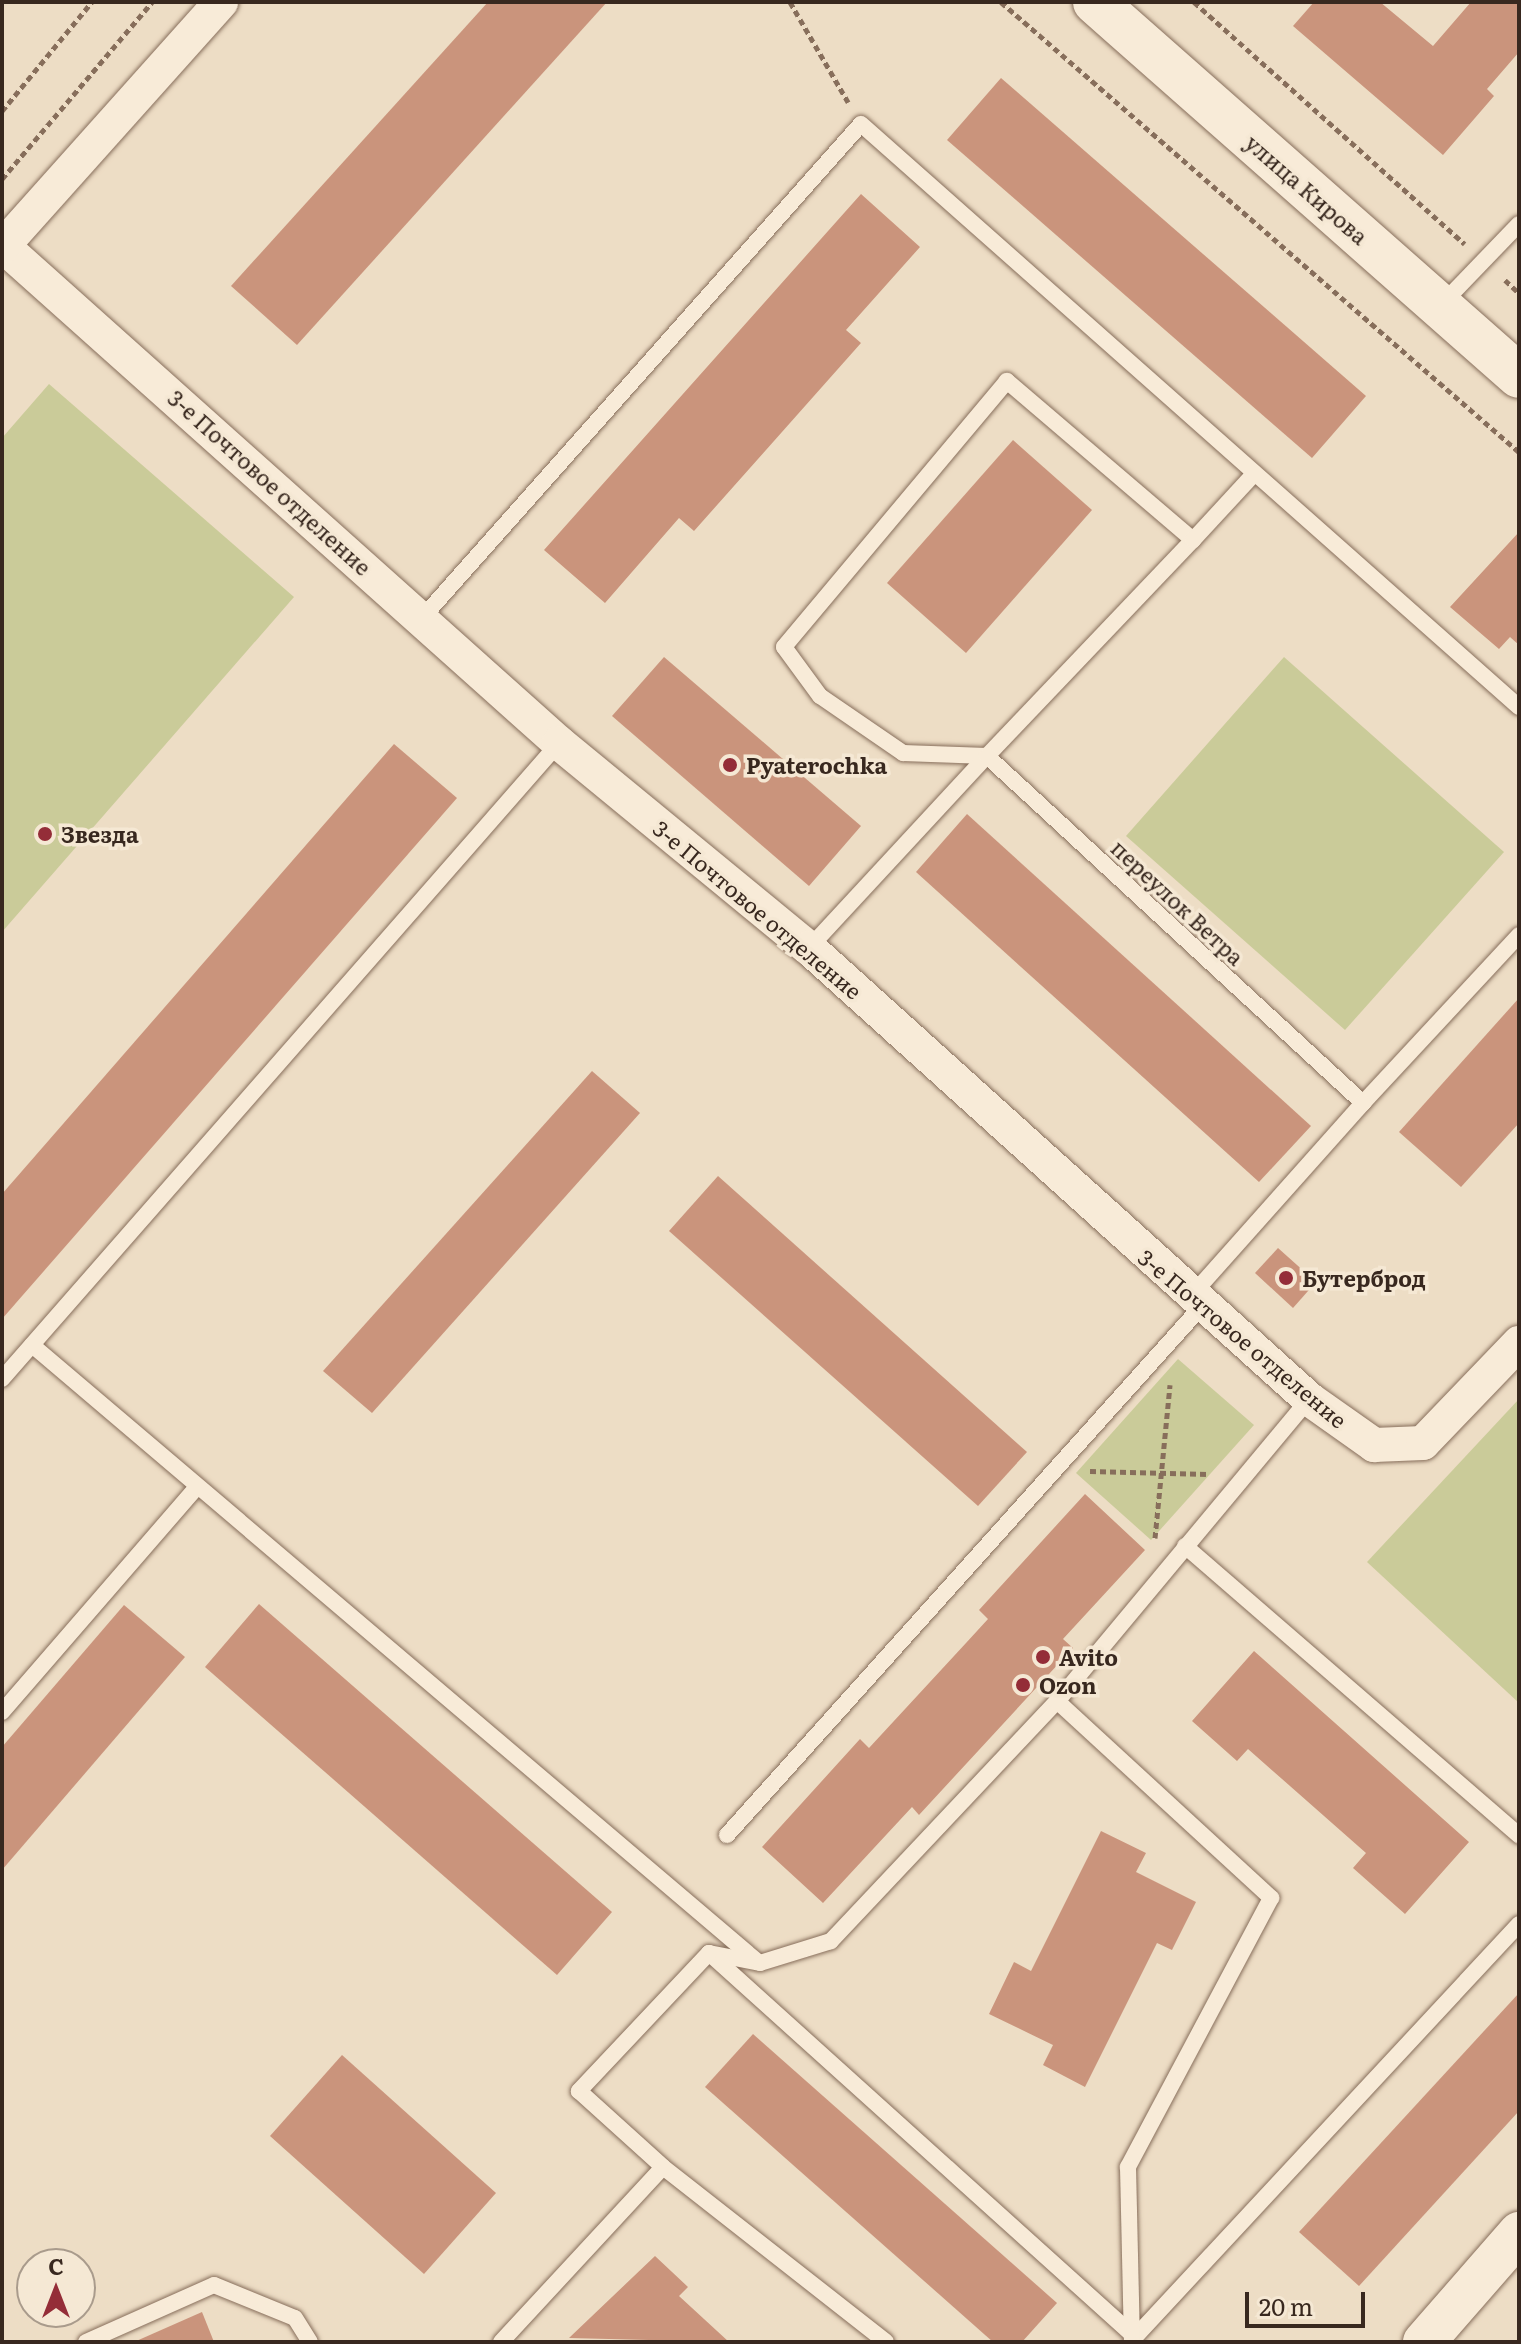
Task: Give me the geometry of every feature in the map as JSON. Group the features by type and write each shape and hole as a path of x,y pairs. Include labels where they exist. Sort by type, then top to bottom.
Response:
{"main road":[{"name":"улица Кирова","path":"1095,2 1519,376"}],"street":[{"name":"3-е Почтовое отделение","path":"219,3 2,246 423,617 559,743 809,948 1195,1302 1309,1399 1374,1445 1423,1443 1519,1343"},
{"path":"1424,2342 1519,2233"}],"lane":[{"path":"423,617 861,124 1519,707"},
{"path":"1440,306 1485,263 1519,224"},
{"path":"987,756 903,753 820,696 784,647 1007,381 1193,540"},
{"path":"809,948 1254,474"},
{"path":"2,1379 559,743"},
{"name":"переулок Ветра","path":"987,756 1363,1103"},
{"path":"727,1835 1052,1470 1176,1336 1195,1302 1363,1103 1519,935"},
{"path":"32,1345 195,1489 760,1963"},
{"path":"709,1953 760,1963 831,1941 1057,1701 1309,1399"},
{"path":"2,1712 195,1489"},
{"path":"1185,1546 1519,1835"},
{"path":"1057,1701 1271,1898 1128,2167 1133,2340"},
{"path":"1133,2340 1519,1924"},
{"path":"709,1953 1133,2340"},
{"path":"709,1953 579,2091 663,2167 886,2342"},
{"path":"503,2341 663,2167"},
{"path":"86,2342 214,2285 295,2318 310,2342"}],"path":[{"path":"2,111 92,2"},
{"path":"2,179 152,2"},
{"path":"790,2 861,124"},
{"path":"1001,2 1519,452"},
{"path":"1194,2 1519,293"},
{"path":"1151,1588 1176,1336"},
{"path":"1052,1470 1245,1475"}],"green space":[{"path":"49,384 294,597 2,932 2,438"},
{"path":"1284,657 1504,852 1345,1030 1126,836"},
{"path":"1178,1359 1254,1425 1151,1540 1076,1473"},
{"path":"1519,1399 1519,1703 1367,1562"}],"building":[{"path":"488,2 607,2 297,345 231,286"},
{"path":"1314,2 1380,2 1433,46 1471,2 1519,2 1519,52 1487,89 1494,96 1443,155 1293,26"},
{"path":"1001,78 1366,396 1312,458 947,140"},
{"path":"861,194 920,247 846,330 861,343 694,531 679,518 605,603 544,550"},
{"path":"1013,440 1092,510 966,653 887,583"},
{"path":"1519,532 1519,645 1510,637 1499,649 1450,607"},
{"name":"Pyaterochka","path":"664,657 861,826 809,886 612,716"},
{"path":"394,744 457,798 2,1319 2,1194"},
{"path":"967,814 1311,1126 1259,1182 916,872"},
{"path":"1519,998 1519,1123 1461,1187 1399,1132"},
{"path":"592,1071 640,1113 372,1413 323,1371"},
{"path":"718,1176 1027,1452 978,1506 669,1231"},
{"name":"Бутерброд","path":"1278,1248 1316,1282 1293,1308 1255,1273"},
{"path":"1085,1494 1145,1550 1063,1639 1073,1648 919,1815 912,1807 823,1903 762,1847 860,1739 869,1748 988,1619 979,1610"},
{"path":"259,1604 612,1912 557,1975 205,1667"},
{"path":"124,1605 185,1657 2,1870 2,1747"},
{"path":"1254,1651 1469,1842 1405,1914 1353,1868 1366,1853 1248,1749 1237,1761 1192,1721"},
{"path":"1101,1831 1146,1853 1136,1872 1196,1902 1172,1950 1157,1943 1085,2087 1043,2065 1053,2045 989,2014 1014,1962 1031,1971"},
{"path":"1519,1993 1519,2111 1359,2286 1299,2232"},
{"path":"753,2034 1057,2303 1022,2342 993,2342 705,2087"},
{"path":"342,2055 496,2193 424,2274 270,2136"},
{"path":"655,2256 688,2287 679,2296 729,2342 569,2338"},
{"path":"202,2312 214,2342 134,2342"}],"place":[{"name":"Pyaterochka","path":"730,765"},
{"name":"Звезда","path":"45,834"},
{"name":"Бутерброд","path":"1286,1278"},
{"name":"Avito","path":"1043,1657"},
{"name":"Ozon","path":"1023,1685"}]}
